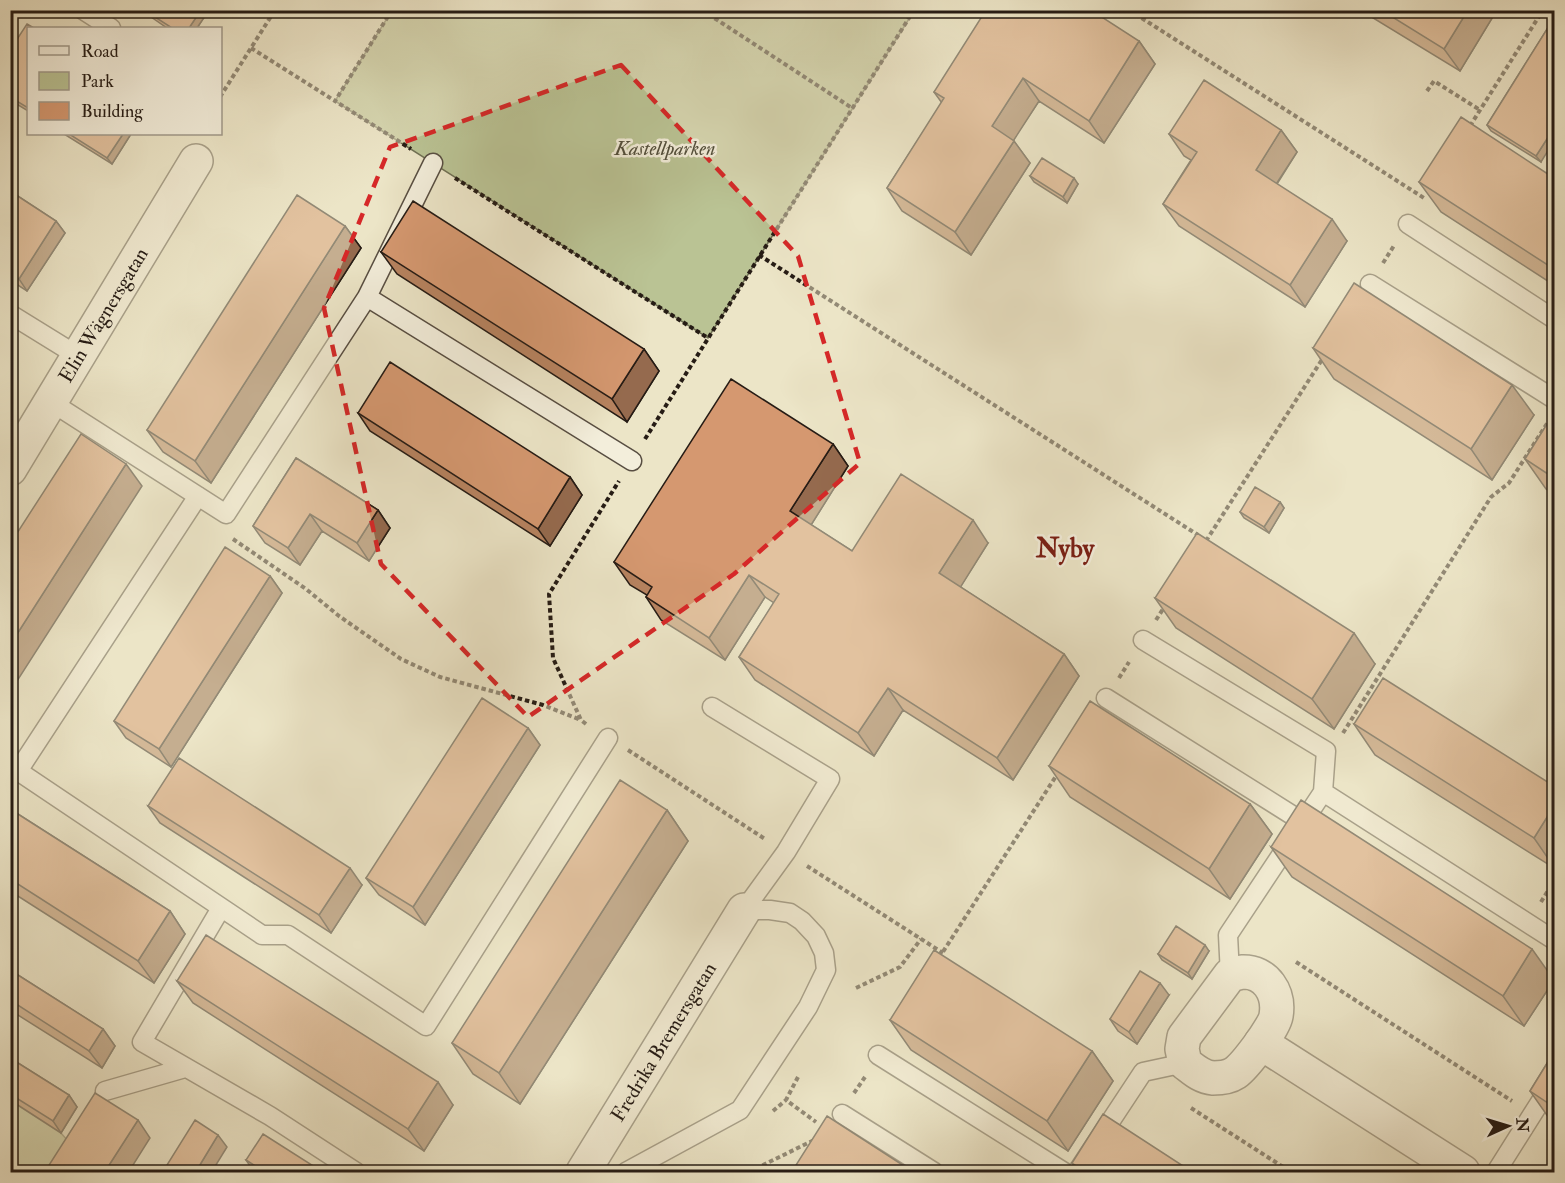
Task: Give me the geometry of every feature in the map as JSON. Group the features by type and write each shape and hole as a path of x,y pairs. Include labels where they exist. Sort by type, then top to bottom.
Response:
{"street":[{"name":"Elin Wägnersgatan","path":"10,469 196,161"},
{"name":"Fredrika Bremersgatan","path":"583,1173 744,910"},
{"path":"1250,972 1259,975 1271,985 1275,998 1276,1019 1261,1043 1236,1072 1226,1077 1213,1078 1201,1075 1185,1063 1182,1049 1184,1037 1230,975 1250,972"},
{"path":"1261,1043 1463,1173"}],"lane":[{"path":"83,10 109,27"},
{"path":"51,402 226,514 367,297 433,163"},
{"path":"1408,224 1554,319"},
{"path":"1370,284 1554,399"},
{"path":"367,297 632,461"},
{"path":"10,314 78,356"},
{"path":"198,496 14,771 262,934 288,936 426,1026 608,738"},
{"path":"1143,640 1326,751 1323,792 1228,935 1230,975"},
{"path":"1106,698 1303,822"},
{"path":"712,707 830,779 786,852 744,910"},
{"path":"1323,792 1554,940"},
{"path":"221,908 142,1042 270,1116 356,1173"},
{"path":"626,1173 740,1110 808,1007 826,970 824,953 816,936 802,921 790,913 744,910"},
{"path":"878,1055 1064,1173"},
{"path":"1077,1173 1143,1072 1185,1063"},
{"path":"105,1091 185,1068"},
{"path":"1496,1173 1554,1080"},
{"path":"842,1113 934,1173"}],"path":[{"path":"222,94 275,10"},
{"path":"379,10 388,16"},
{"path":"335,101 392,10"},
{"path":"702,10 852,108"},
{"path":"581,720 553,658 549,594 914,10"},
{"path":"1129,10 1424,198"},
{"path":"1468,129 1543,10"},
{"path":"251,48 708,338"},
{"path":"1427,91 1434,81 1480,110"},
{"path":"1370,284 1430,188"},
{"path":"759,255 1206,541"},
{"path":"1200,550 1326,353"},
{"path":"1326,751 1341,737 1491,497 1509,483 1549,421"},
{"path":"226,514 233,540 306,589 339,616 401,658 440,676 534,702 581,720 943,952"},
{"path":"1106,698 1169,600"},
{"path":"937,962 1062,767"},
{"path":"856,988 900,968 921,939"},
{"path":"1295,962 1533,1114"},
{"path":"749,1173 830,1132 878,1055"},
{"path":"798,1077 786,1100 830,1132"},
{"path":"1190,1108 1291,1173"}],"highlighted area":[{"path":"621,65 798,256 860,463 734,574 528,717 381,564 324,308 390,147"}],"green space":[{"name":"Kastellparken","path":"379,11 914,11 708,338 335,101 388,17"},
{"path":"10,1100 61,1133 68,1141 51,1172 11,1172"}],"building":[{"path":"144,10 201,10 190,27 170,27"},
{"path":"986,10 1004,10 1012,16 1015,10 1091,10 1139,41 1089,121 1023,78 992,126 1014,141 955,232 887,188 944,98 934,92"},
{"path":"1381,10 1468,10 1444,49"},
{"path":"1554,18 1554,128 1536,156 1487,125"},
{"path":"27,24 32,27 27,27 27,107 10,97 10,50"},
{"path":"1204,80 1281,130 1256,170 1332,219 1290,285 1163,204 1197,152 1169,134"},
{"path":"1461,117 1554,178 1554,269 1419,182"},
{"path":"71,135 122,135 107,158"},
{"path":"1042,158 1074,178 1063,197 1030,176"},
{"path":"10,191 56,221 19,279 10,274"},
{"path":"297,195 345,226 195,461 147,430"},
{"path":"413,201 644,349 612,399 381,252"},
{"path":"1354,283 1512,385 1471,449 1313,348"},
{"path":"390,362 570,477 538,529 358,413"},
{"path":"731,379 833,444 790,511 852,551 901,474 973,520 939,573 1064,654 997,758 888,688 858,733 739,657 779,594 749,575 709,638 646,597 652,587 614,562"},
{"path":"1554,413 1554,478 1525,459"},
{"path":"81,434 126,464 10,645 10,544"},
{"path":"296,458 378,510 357,543 310,514 288,548 253,526"},
{"path":"1255,487 1280,502 1264,527 1240,512"},
{"path":"1197,533 1354,633 1312,699 1155,598"},
{"path":"225,547 270,576 159,749 114,721"},
{"path":"1383,678 1554,786 1554,806 1534,838 1354,724"},
{"path":"482,698 528,728 413,907 366,878"},
{"path":"1090,701 1250,804 1209,869 1049,766"},
{"path":"179,758 350,868 319,915 148,806"},
{"path":"620,780 667,810 499,1073 452,1043"},
{"path":"1301,800 1532,949 1503,996 1271,847"},
{"path":"10,809 170,911 138,961 10,879"},
{"path":"1176,926 1205,945 1188,973 1158,954"},
{"path":"206,935 438,1082 408,1129 177,981"},
{"path":"934,950 1092,1051 1047,1121 890,1020"},
{"path":"10,970 103,1029 89,1051 10,1000"},
{"path":"1140,971 1160,983 1129,1032 1110,1019"},
{"path":"1554,1052 1554,1107 1530,1091"},
{"path":"10,1058 69,1095 53,1121 10,1094"},
{"path":"95,1093 138,1120 104,1173 44,1173"},
{"path":"1103,1114 1194,1173 1087,1173 1072,1163"},
{"path":"827,1116 915,1173 791,1173"},
{"path":"195,1120 218,1135 195,1173 162,1173"},
{"path":"263,1134 315,1167 312,1173 266,1173 246,1160"}],"district":[{"name":"Nyby","path":"1065,548"}]}
